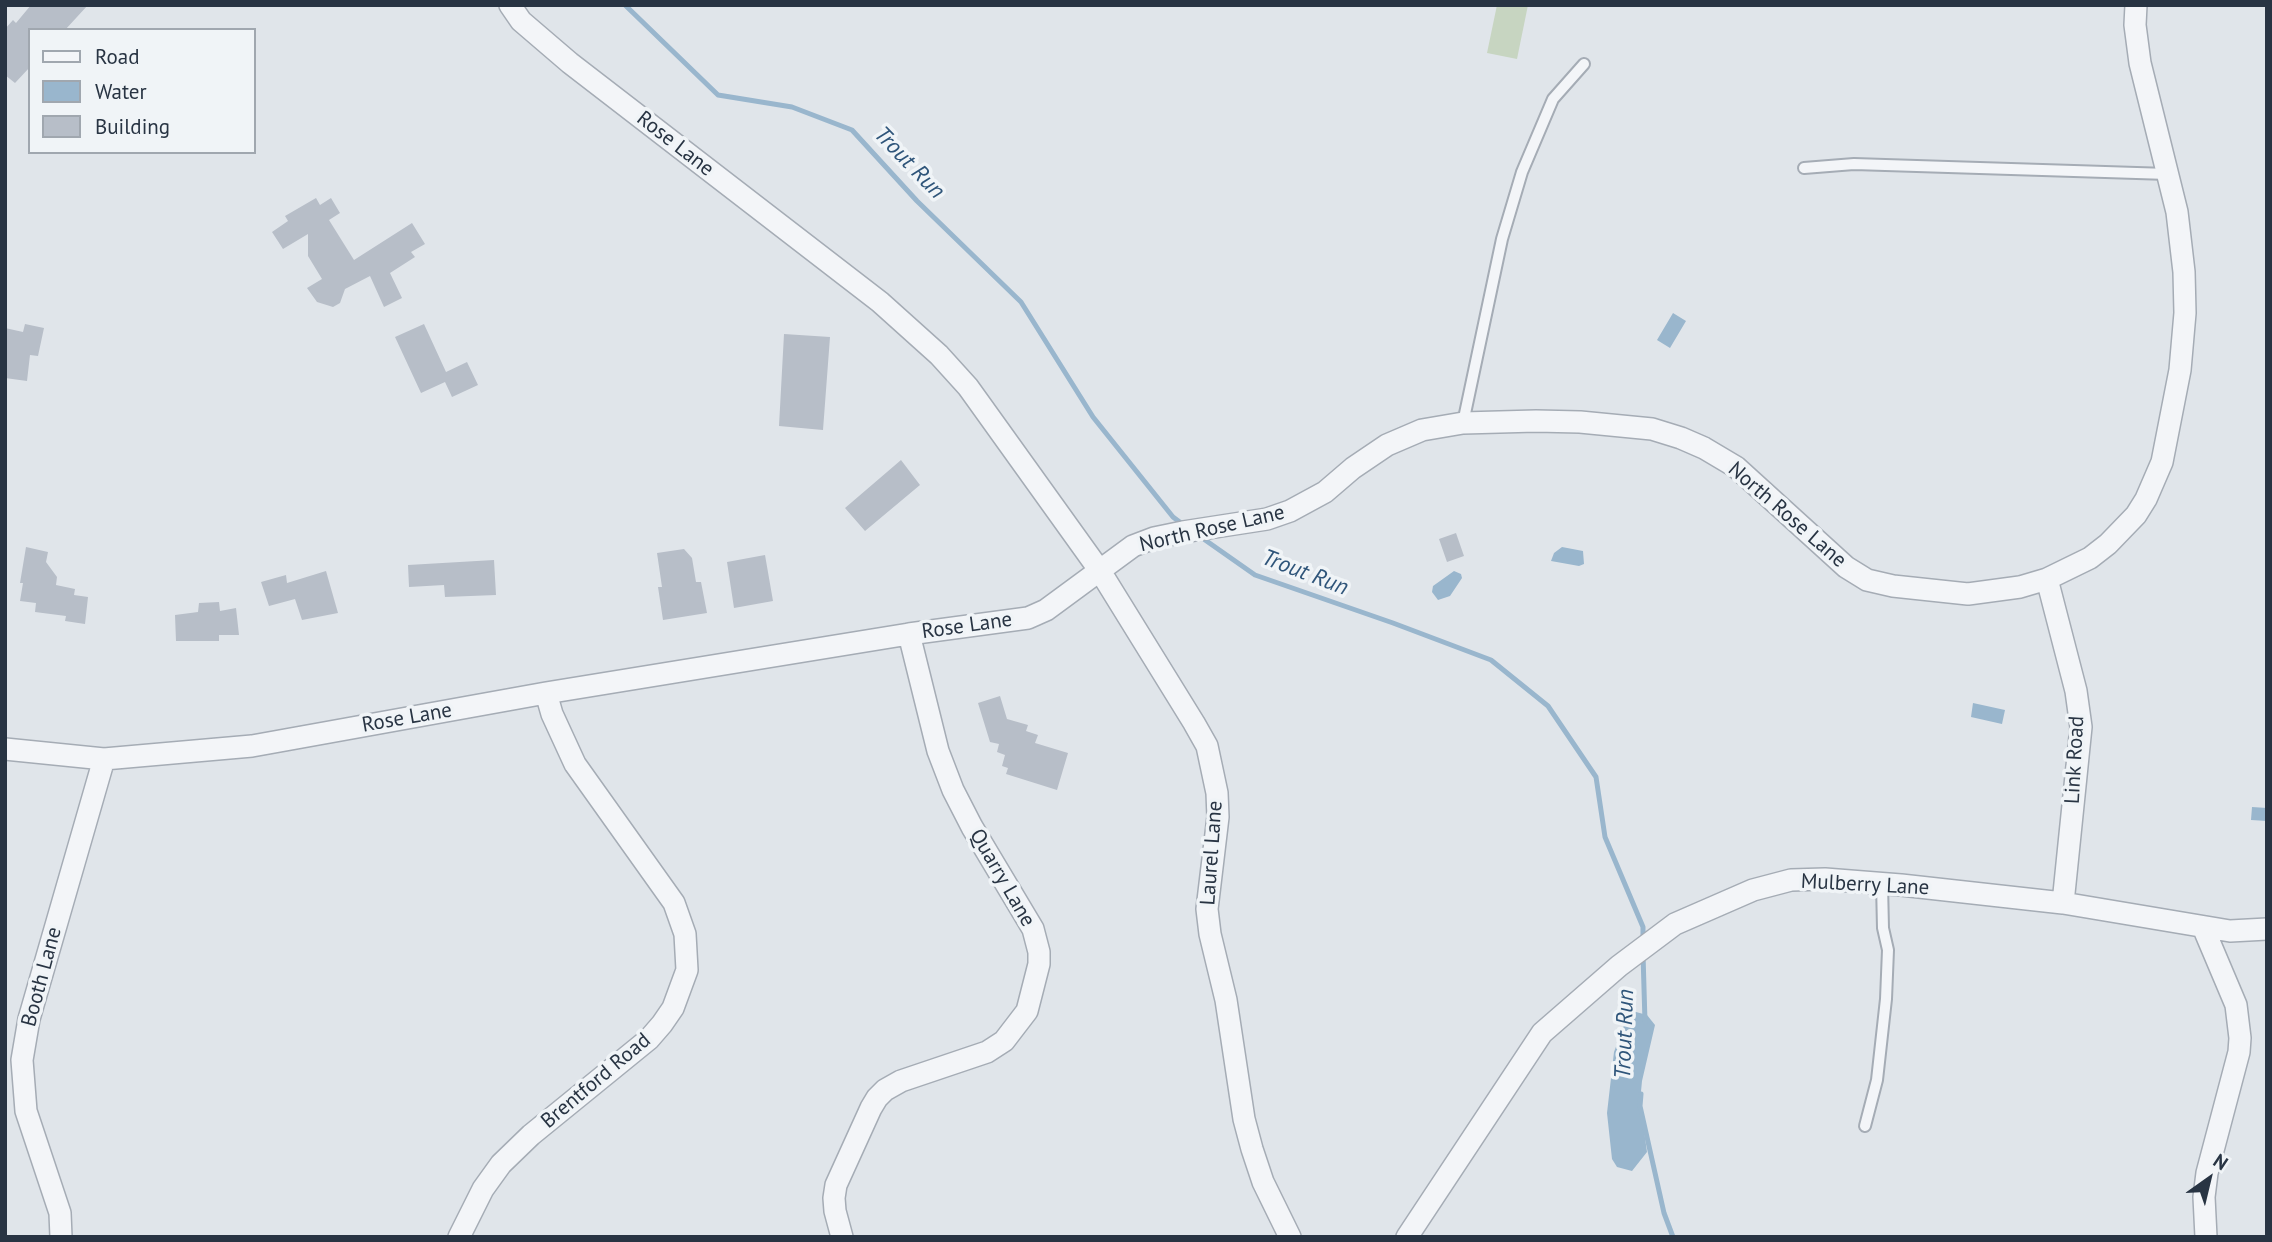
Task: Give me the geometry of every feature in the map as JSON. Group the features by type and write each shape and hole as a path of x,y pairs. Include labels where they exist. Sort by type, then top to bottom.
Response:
{"street":[{"name":"Rose Lane","path":"5,749 104,760 252,746 546,693 909,634 1028,618 1046,610 1100,571 968,387 940,355 880,302 570,63 521,21 510,5"},
{"name":"North Rose Lane","path":"1100,571 1133,546 1154,538 1267,519 1290,511 1325,492 1353,468 1387,446 1422,430 1463,423 1536,421 1652,429 1704,448 1736,467 1846,567 1867,580 1894,586 1968,594 2020,587 2047,579 2090,558 2122,532 2146,499 2162,463 2180,370 2185,313 2184,272 2177,212 2140,63 2135,26 2136,5"},
{"name":"Laurel Lane","path":"1100,571 1195,723 1206,746 1217,793 1218,817 1207,909 1210,934 1226,1000 1249,1139 1263,1182 1290,1237"},
{"name":"Link Road","path":"2047,579 2074,680 2081,727 2063,903"},
{"name":"Quarry Lane","path":"842,1237 835,1211 836,1185 877,1098 901,1081 987,1052 1004,1041 1023,1020 1039,964 1039,952 1032,929 953,790 938,751 909,634"},
{"name":"Brentford Road","path":"459,1237 482,1189 500,1164 649,1039 673,1008 687,970 685,934 674,903 575,764 552,714 546,693"},
{"name":"Booth Lane","path":"61,1237 60,1213 26,1111 22,1060 29,1019 104,760"},
{"name":"Mulberry Lane","path":"1408,1237 1542,1033 1675,924 1752,890 1791,880 1825,879 2063,903 2230,931 2267,929"},
{"path":"2203,927 2236,1005 2239,1038 2239,1052 2207,1173 2204,1197 2206,1237"}],"lane":[{"path":"1463,423 1502,239 1522,172 1553,99 1584,64"},
{"path":"1804,168 1854,163 2168,174"},
{"path":"1865,1126 1877,1080 1886,999 1888,950 1883,928 1882,884"}],"green space":[{"path":"1497,5 1528,5 1517,59 1487,53"}],"water":[{"path":"1673,313 1686,321 1670,348 1657,340"},
{"path":"1562,547 1583,551 1584,564 1579,566 1551,561 1554,553"},
{"path":"1454,571 1461,574 1462,578 1450,596 1438,600 1432,592 1433,586"},
{"path":"1973,703 2005,710 2002,724 1971,717"},
{"path":"2252,807 2267,808 2267,821 2251,820"},
{"path":"1636,1012 1647,1015 1655,1025 1640,1102 1647,1152 1632,1171 1617,1167 1612,1159 1607,1113 1614,1052 1626,1020"}],"building":[{"path":"31,5 88,5 67,28 28,28 28,69 15,83 5,75 5,29 13,20 16,23"},
{"path":"316,198 320,205 331,198 340,213 329,220 354,260 412,223 425,244 411,252 415,257 390,273 402,298 384,307 370,276 345,289 340,303 333,307 317,302 307,288 322,279 308,256 308,234 283,249 272,232 288,221 285,216"},
{"path":"25,324 44,328 38,356 30,355 27,381 5,378 5,328 23,332"},
{"path":"424,324 446,372 467,362 478,385 452,397 445,382 421,393 395,337"},
{"path":"784,334 830,337 823,430 779,426"},
{"path":"901,460 920,485 865,531 845,508"},
{"path":"1456,533 1464,556 1447,562 1439,539"},
{"path":"26,547 48,552 46,562 57,577 56,585 75,589 74,595 88,597 85,624 65,621 66,616 35,612 36,603 20,601"},
{"path":"684,549 692,558 696,582 701,582 707,613 663,620 657,553"},
{"path":"765,555 773,601 734,608 727,562"},
{"path":"494,560 496,595 445,597 444,585 409,587 408,565"},
{"path":"326,571 338,613 302,620 295,599 269,606 261,582 286,575 287,583"},
{"path":"219,602 220,611 236,608 239,635 219,635 219,641 176,641 175,615 198,612 199,603"},
{"path":"1000,696 1007,719 1028,725 1026,731 1038,735 1035,743 1068,753 1057,790 1006,774 1008,768 1002,766 1005,755 997,752 999,744 990,742 978,703"}],"waterway":[{"name":"Trout Run","path":"625,5 718,95 792,107 852,130 917,201 1021,302 1093,417 1173,517 1185,526"},
{"name":"Trout Run","path":"1198,535 1255,575 1491,660 1548,706 1596,777 1605,837 1643,927 1643,941"},
{"name":"Trout Run","path":"1643,954 1645,1022"},
{"name":"Trout Run","path":"1641,1094 1640,1106 1664,1213 1673,1237"}]}
